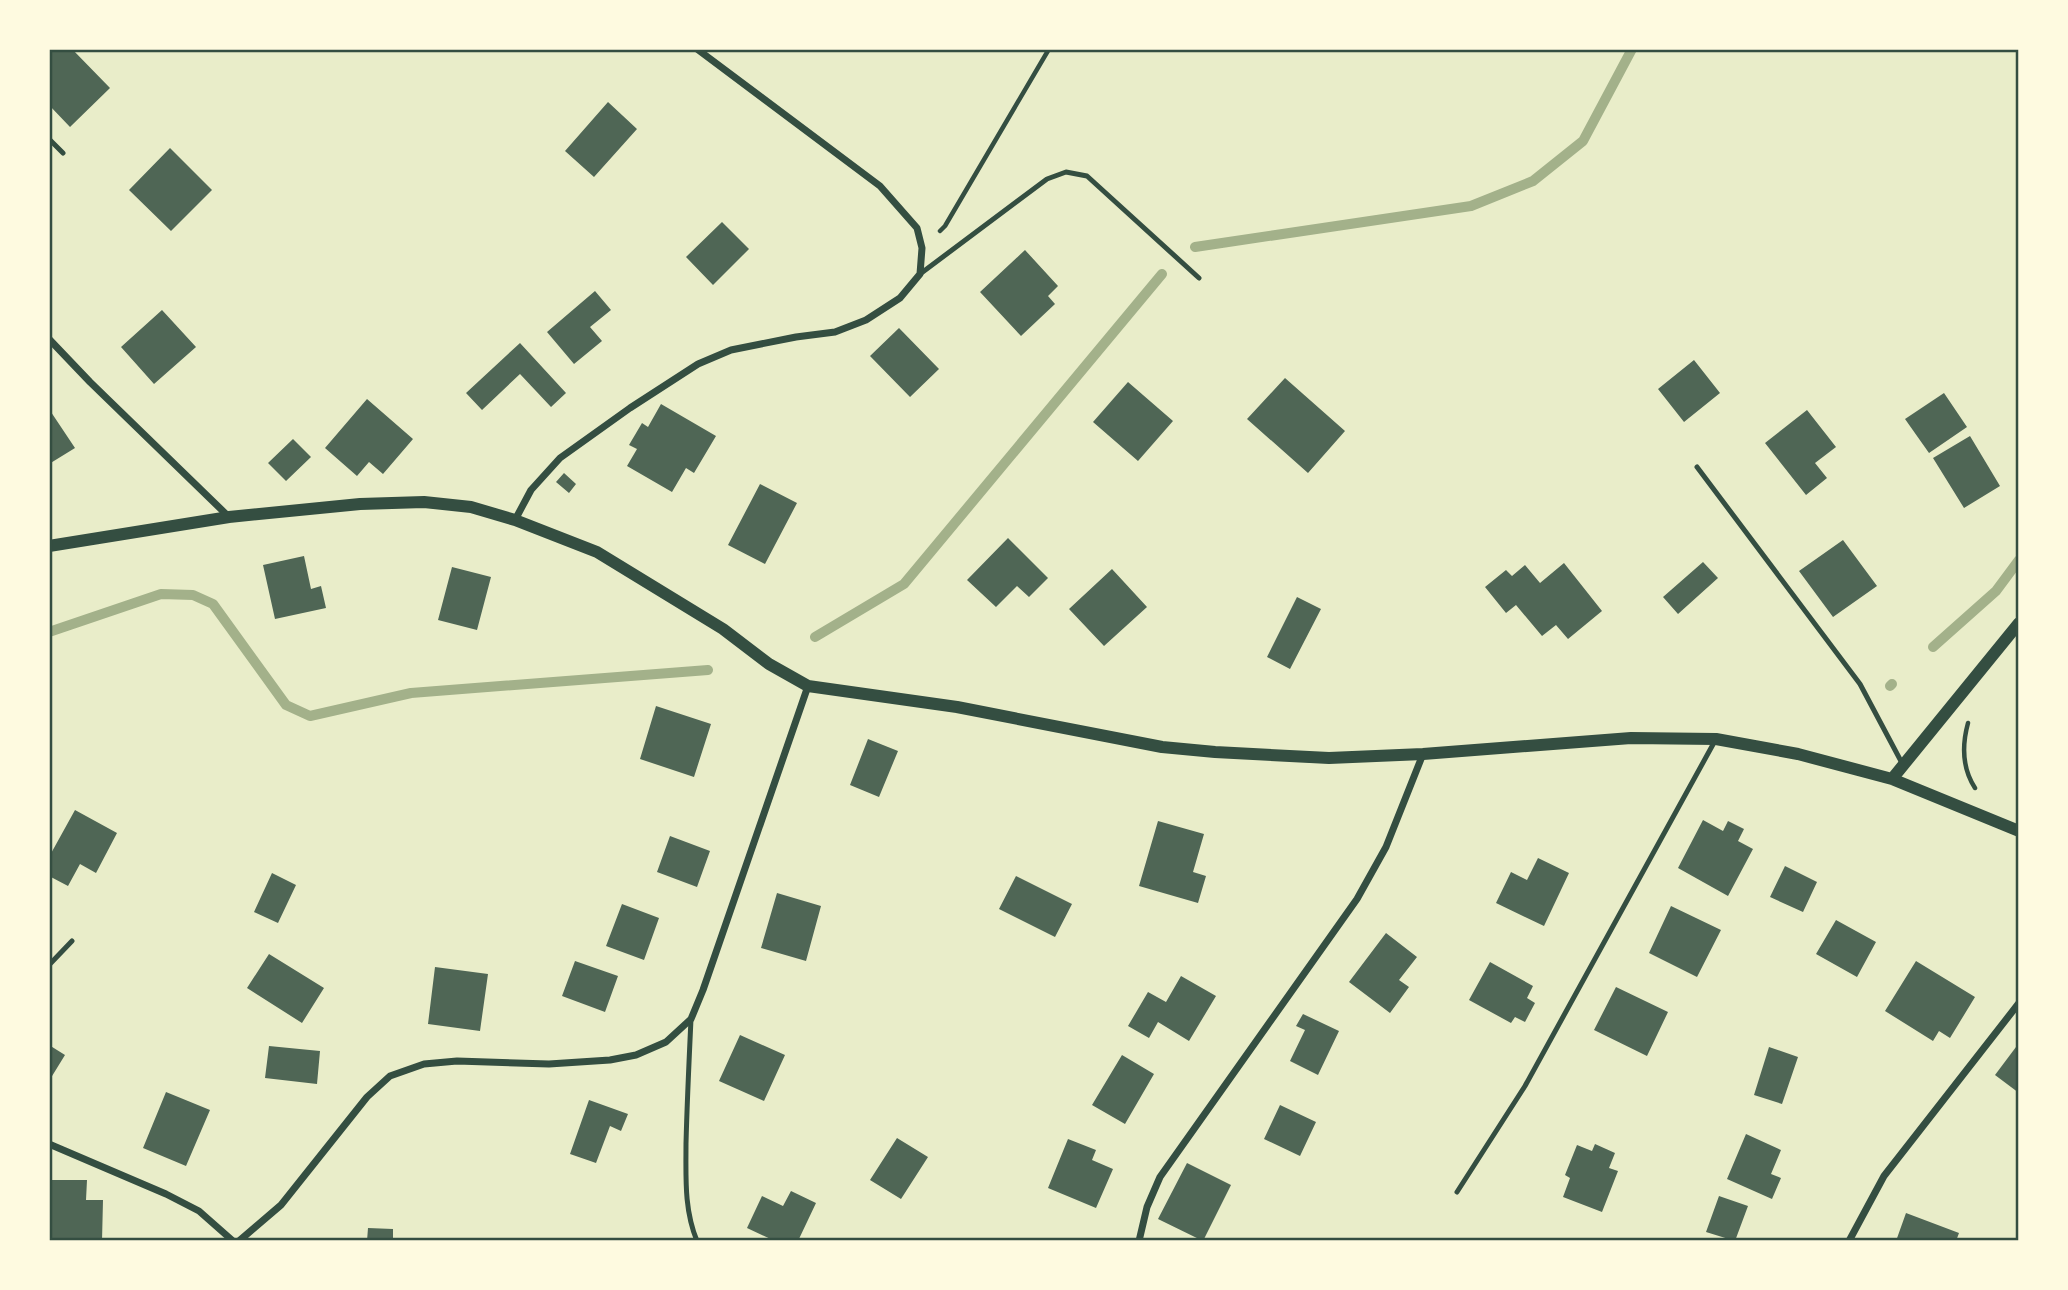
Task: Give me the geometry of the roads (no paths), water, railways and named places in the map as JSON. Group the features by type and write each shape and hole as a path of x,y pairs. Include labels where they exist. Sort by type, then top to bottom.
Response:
{"street":[{"path":"515,520 531,490 560,458 698,364 731,350 835,332 866,320 900,298 920,274 922,248 917,228 880,186 697,49"},
{"path":"49,338 90,382 229,517"},
{"path":"49,546 229,517 360,504 424,502 471,507 515,520 597,552 723,629 769,664 808,686 957,707 1162,747 1329,758 1423,754 1631,738 1716,739 1798,754 1892,779 2019,831"},
{"path":"1892,779 2019,623"},
{"path":"239,1241 281,1205 367,1097 390,1076 424,1064 457,1061 549,1064 610,1060 636,1055 666,1042 691,1019 808,686"},
{"path":"1139,1241 1147,1207 1160,1177 1357,900 1386,847 1423,754"},
{"path":"1849,1241 1884,1176 2019,1003"},
{"path":"49,1144 199,1211 233,1241"}],"lane":[{"path":"49,139 63,153"},
{"path":"920,274 1047,179 1066,172 1087,176 1199,278"},
{"path":"1697,467 1860,684 1903,765"},
{"path":"1457,1192 1525,1086 1716,739"},
{"path":"49,965 72,941"},
{"path":"691,1019 686,1196 690,1224 696,1241"}],"waterway":[{"path":"1195,247 1471,206 1533,181 1583,141 1632,49"},
{"path":"815,637 904,584 1162,274"},
{"path":"1933,647 1996,591 2019,560"},
{"path":"49,632 161,594 193,595 213,604 286,705 310,716 411,693 708,670"}]}
